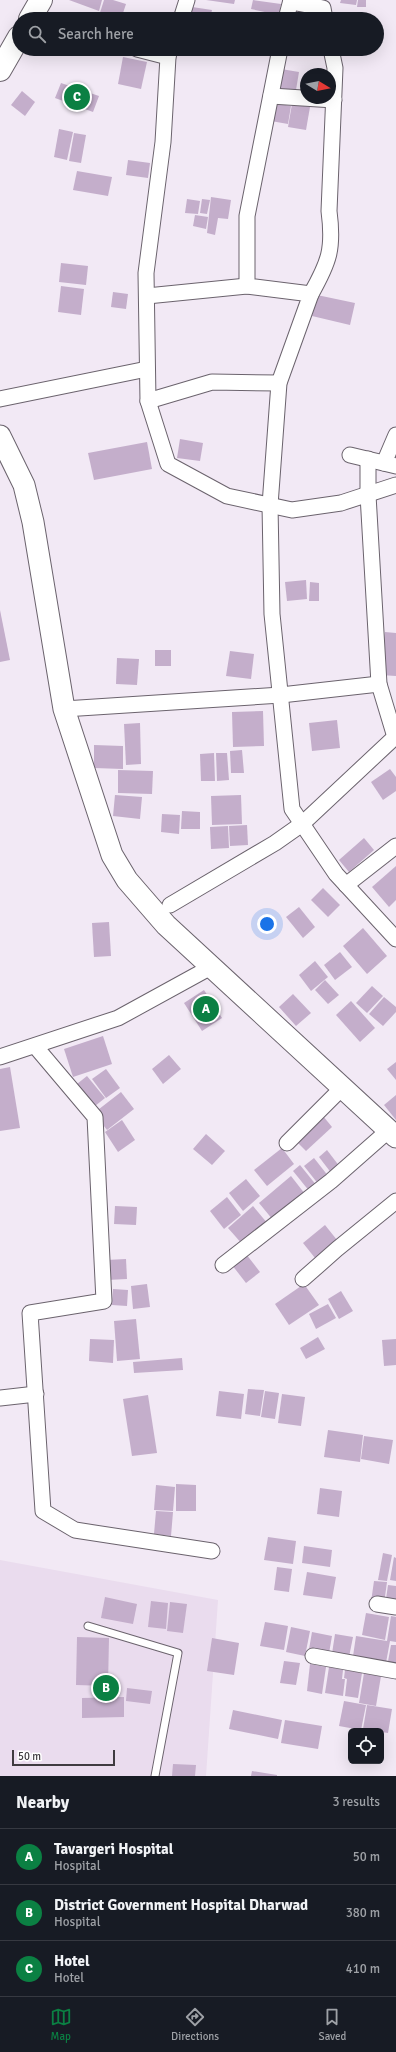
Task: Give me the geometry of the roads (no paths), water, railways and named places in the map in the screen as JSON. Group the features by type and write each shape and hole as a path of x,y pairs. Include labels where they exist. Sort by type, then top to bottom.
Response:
{"main road":[{"path":"34,12 41,0"},
{"path":"0,70 12,49"}],"street":[{"path":"183,12 187,0"},
{"path":"288,12 291,1 323,8 324,12"},
{"path":"169,56 163,142 146,273 148,401 168,464 227,496 292,510 341,503 396,486"},
{"path":"247,286 247,216 279,56"},
{"path":"332,56 335,68"},
{"path":"271,96 300,98"},
{"path":"334,104 329,211 332,233 327,265 312,294 279,384 270,505 272,614 292,808 336,874 396,939"},
{"path":"147,296 247,286 312,294"},
{"path":"0,399 148,369"},
{"path":"148,401 212,382 279,384"},
{"path":"350,455 390,464 396,435"},
{"path":"0,436 24,485 33,522 64,709 112,855 127,880 166,925 344,1087 392,1133 223,1265"},
{"path":"170,905 275,843 302,824 395,737 379,684 368,495 368,459"},
{"path":"64,709 281,695 379,684"},
{"path":"346,885 396,846"},
{"path":"0,1057 118,1018 211,967"},
{"path":"35,1046 95,1117 104,1301 30,1313 43,1511 75,1530 212,1551"},
{"path":"287,1143 344,1087"},
{"path":"303,1279 396,1201"},
{"path":"0,1398 36,1394"},
{"path":"378,1604 396,1607"},
{"path":"313,1656 396,1671"}],"lane":[{"path":"88,1626 178,1653 155,1776"}],"place":[{"name":"Hotel","path":"77,97"},
{"name":"Tavargeri Hospital","path":"206,1009"},
{"name":"District Government Hospital Dharwad","path":"106,1688"}]}
